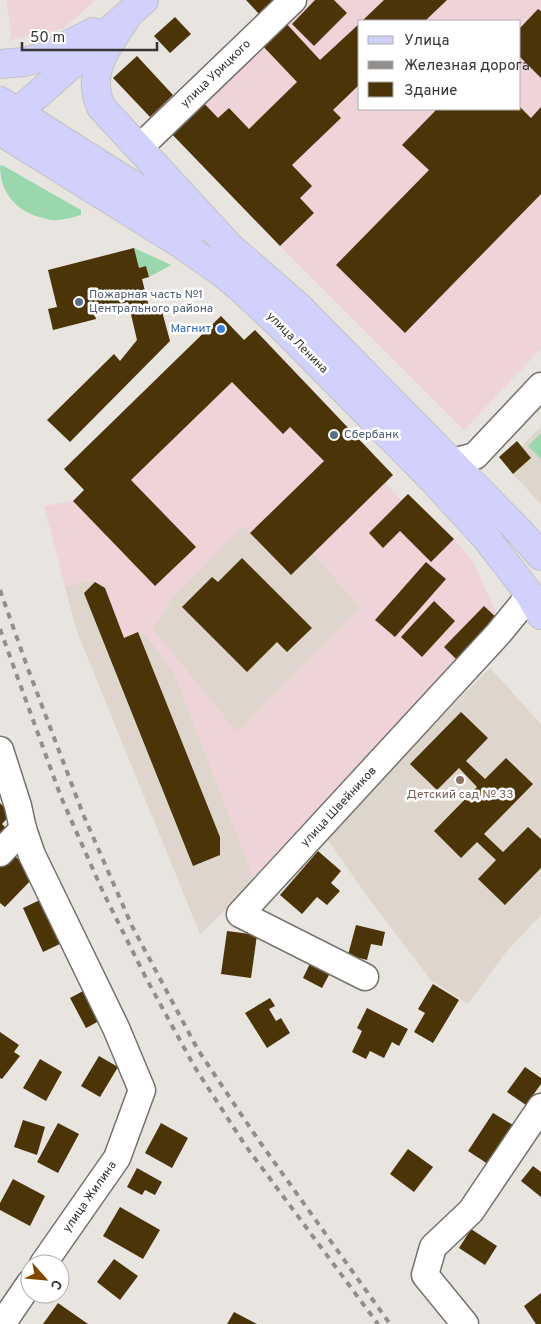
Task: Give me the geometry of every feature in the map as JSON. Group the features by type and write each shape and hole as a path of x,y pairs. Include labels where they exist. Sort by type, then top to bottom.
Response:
{"main road":[{"name":"улица Ленина","path":"136,7 99,60 95,84 101,107 230,247 298,306 443,472 487,539 536,605"},
{"path":"0,64 24,62 46,56 136,7"},
{"path":"6,119 136,7"},
{"name":"улица Ленина","path":"6,119 230,247"},
{"name":"улица Ленина","path":"6,119 222,272 443,472 519,531 541,556"}],"street":[{"name":"улица Урицкого","path":"139,148 293,0"},
{"path":"443,472 475,456 541,386"},
{"name":"улица Швейников","path":"365,977 240,914 498,634 536,605"},
{"name":"улица Жилина","path":"0,750 32,855 135,1071 142,1090 117,1158 51,1254"},
{"path":"0,853 23,829"},
{"path":"465,1324 425,1275 433,1247 471,1211 541,1107"},
{"path":"2,1324 20,1298"}],"shaded area":[{"path":"6,0 95,0 63,29 10,40 11,30"},
{"path":"283,0 541,0 541,349 464,430 280,246 157,119"},
{"path":"221,316 244,340 255,330 393,475 385,483 401,500 408,494 454,539 473,561 499,620 255,882 124,638 105,588 92,580 65,587 44,506 73,501 84,490 64,469"},
{"path":"541,426 541,504 513,474 531,458 521,447"},
{"path":"243,526 290,575 313,553 360,608 237,732 153,629 173,597"},
{"path":"92,580 105,588 124,637 138,632 147,636 174,674 255,882 200,934 76,629 65,587"},
{"name":"Детский сад № 33","path":"490,668 541,724 541,915 506,952 468,1004 431,980 367,896 325,836"}],"green space":[{"path":"2,165 81,210 81,215 54,220 25,211 12,200 3,185 0,166"},
{"path":"134,248 171,265 149,277 146,266 139,268"},
{"path":"541,433 541,459 528,446"}],"building":[{"path":"246,0 274,0 259,14"},
{"path":"315,0 334,0 347,13 314,46 292,24"},
{"path":"384,0 447,0 426,20 363,20"},
{"path":"538,9 541,11 541,78 521,58 521,27"},
{"path":"175,17 191,34 170,53 154,36"},
{"path":"283,20 320,60 358,25 358,86 333,110 341,118 292,165 312,186 300,198 314,213 280,246 166,128 198,97 218,118 229,108 249,129 297,82 259,42"},
{"path":"137,56 173,95 150,117 113,78"},
{"path":"541,107 541,194 405,333 336,265 429,170 402,145 436,110 521,110 521,108 531,118"},
{"path":"134,248 139,268 146,266 149,277 142,279 149,307 160,304 170,341 70,442 47,420 114,354 120,361 137,340 128,302 94,310 96,319 53,330 48,309 57,307 48,270"},
{"path":"221,316 244,340 255,330 393,475 291,575 250,533 324,461 290,427 283,434 232,382 131,480 196,547 155,586 73,501 84,490 64,469"},
{"path":"517,441 531,458 513,474 499,457"},
{"path":"408,494 454,539 431,562 400,531 383,548 369,533"},
{"path":"242,558 312,628 287,652 277,642 247,672 182,607 212,577 218,582"},
{"path":"426,562 446,579 395,637 375,620"},
{"path":"95,582 105,588 124,638 138,632 220,837 220,855 193,866 84,593"},
{"path":"434,601 455,621 422,657 401,637"},
{"path":"484,606 499,620 459,662 444,647"},
{"path":"461,712 488,738 466,761 485,779 506,758 533,784 484,834 503,852 528,827 541,839 541,868 505,905 478,879 496,860 477,842 461,858 434,831 477,787 459,768 437,790 410,764"},
{"path":"0,803 11,814 2,824 6,828 0,834"},
{"path":"318,851 341,871 331,883 340,891 327,905 317,897 302,914 280,895"},
{"path":"13,854 35,876 5,907 0,903 0,867"},
{"path":"44,898 64,942 43,952 23,908"},
{"path":"356,925 385,932 382,946 371,944 367,960 348,955"},
{"path":"227,931 257,935 251,978 221,974"},
{"path":"314,955 330,973 322,988 303,978"},
{"path":"433,984 459,1000 433,1043 414,1032 425,1013 418,1009"},
{"path":"85,990 101,1020 86,1028 70,998"},
{"path":"270,998 275,1006 269,1009 276,1021 281,1018 290,1033 267,1048 245,1013"},
{"path":"367,1008 408,1029 399,1046 392,1042 384,1058 370,1051 366,1059 352,1052 362,1031 357,1028"},
{"path":"0,1032 19,1045 14,1052 20,1056 2,1079 0,1078"},
{"path":"99,1056 118,1067 100,1097 81,1086"},
{"path":"40,1059 62,1072 46,1101 23,1088"},
{"path":"525,1067 541,1078 541,1084 526,1105 507,1092"},
{"path":"493,1113 513,1125 488,1164 468,1151"},
{"path":"23,1120 45,1127 37,1155 14,1147"},
{"path":"58,1123 79,1134 58,1173 37,1162"},
{"path":"161,1123 188,1138 172,1168 145,1153"},
{"path":"408,1149 433,1167 414,1192 390,1174"},
{"path":"533,1166 541,1172 541,1197 521,1181"},
{"path":"137,1168 162,1182 155,1195 145,1190 142,1195 127,1187"},
{"path":"13,1179 45,1196 30,1226 0,1210 0,1203"},
{"path":"120,1207 160,1230 143,1259 103,1236"},
{"path":"471,1229 497,1246 485,1265 459,1248"},
{"path":"114,1259 138,1276 120,1300 97,1282"},
{"path":"541,1293 541,1324 536,1324 524,1306"},
{"path":"57,1304 59,1304 88,1324 43,1324"},
{"path":"234,1312 257,1324 227,1324"}],"railway":[{"path":"0,590 83,814 132,926 198,1050 257,1138 390,1324"},
{"path":"0,629 61,797 103,892 146,978 194,1066 245,1145 378,1324"}],"place":[{"name":"Пожарная часть №1 Центрального района","path":"79,302"},
{"name":"Магнит","path":"221,329"},
{"name":"Сбербанк","path":"334,435"},
{"name":"Детский сад № 33","path":"460,780"}]}
